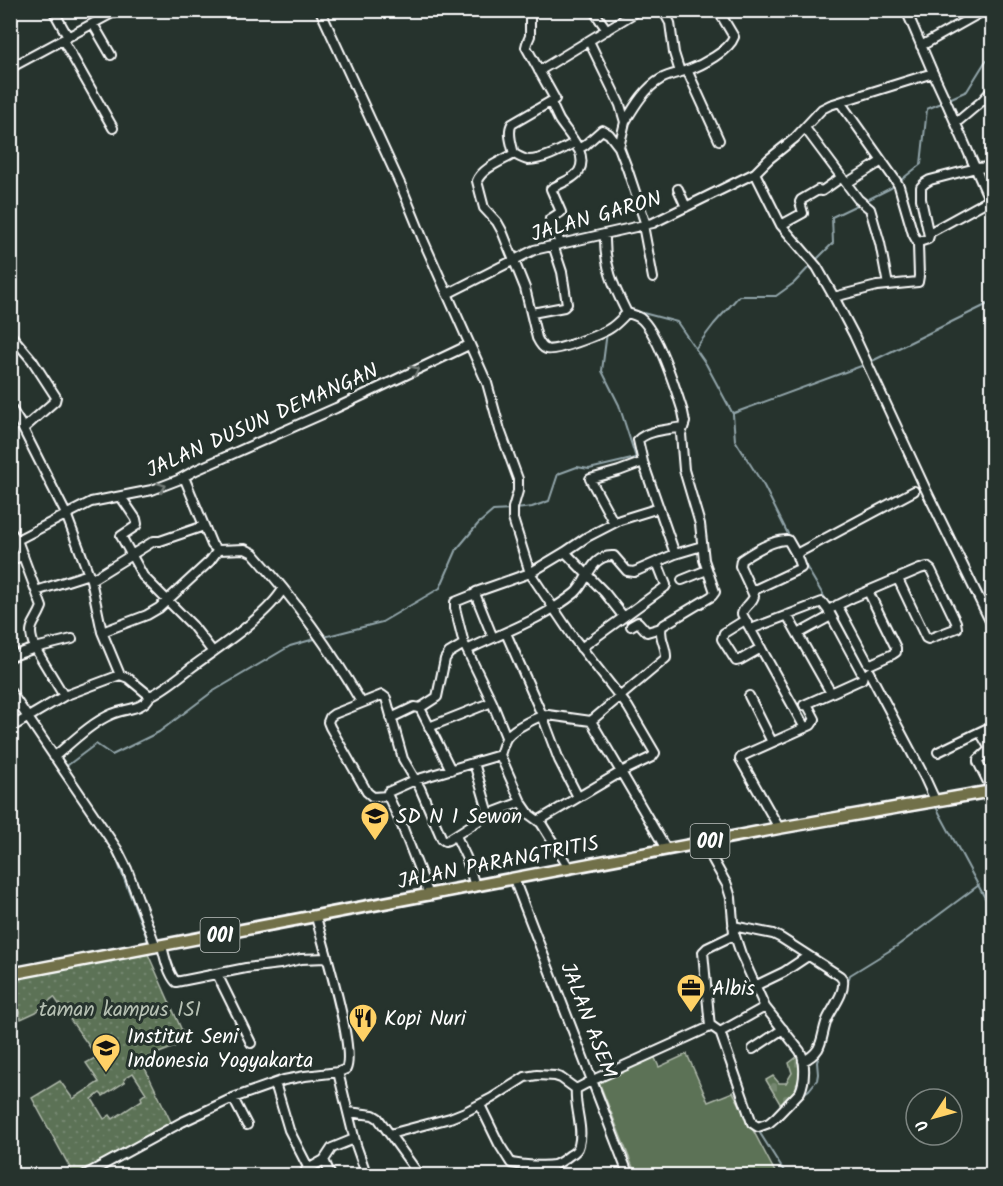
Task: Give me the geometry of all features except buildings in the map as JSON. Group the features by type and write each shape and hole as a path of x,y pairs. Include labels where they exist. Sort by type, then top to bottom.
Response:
{"main road":[{"name":"JALAN PARANGTRITIS","path":"10,974 666,849 993,790"}],"street":[{"path":"53,10 65,38 113,128"},
{"path":"10,68 118,10"},
{"path":"320,10 402,188 487,383 500,430 518,479 513,519 530,573 581,648 620,696 655,753 652,757 621,772 538,820"},
{"path":"514,154 510,127 554,100 526,47 530,36 530,10"},
{"path":"594,10 607,30"},
{"path":"539,71 639,10"},
{"path":"663,10 670,23 674,52 719,140"},
{"path":"619,147 625,123 632,109 659,80 702,64 732,44 734,38 718,10"},
{"path":"906,10 991,203 929,233"},
{"path":"921,46 985,10"},
{"path":"93,24 111,55"},
{"path":"589,41 620,105 625,123"},
{"name":"JALAN GARON","path":"447,294 534,250 645,225 686,207 755,173 806,128 822,110 840,102 933,73"},
{"path":"956,123 993,90"},
{"path":"532,313 564,307 567,304 557,244 550,219 561,211 551,189 573,177 579,171 581,164 581,156 551,102"},
{"path":"834,297 864,289 918,282 919,276 918,243 913,234 898,183 840,102"},
{"path":"806,128 861,202 870,209 888,285"},
{"path":"514,154 528,160 576,146 602,130 609,134 619,147 645,225 653,278"},
{"path":"514,154 486,170 477,181 484,208 502,231 525,288 537,338 542,347 548,350 557,349 607,330 626,311"},
{"path":"781,225 803,213 801,200 882,161"},
{"path":"918,243 928,239 929,236 920,194 923,184 930,180 976,168 993,167"},
{"path":"755,173 781,225 817,267 834,297 993,625"},
{"path":"678,189 686,207"},
{"path":"569,868 538,820 530,815 521,802 507,773 500,754 506,737 542,715 591,721 666,658 660,634 666,622 713,595 714,590 707,570 700,524 683,462 681,434 685,422 683,412 649,328 641,319 626,311 614,286 605,256 605,234"},
{"path":"10,334 32,360 56,397 55,401 23,429"},
{"name":"JALAN DUSUN DEMANGAN","path":"16,540 97,500 152,490 184,477 469,345"},
{"path":"12,412 66,514 90,577 102,632 120,675"},
{"path":"675,554 638,442 640,437 651,433 682,427"},
{"path":"614,523 590,479 643,462"},
{"path":"184,477 213,545 218,550 251,551 317,631 361,702"},
{"path":"799,552 914,491"},
{"path":"121,496 137,521 136,526 121,536 143,576 192,625 213,652"},
{"path":"506,737 465,647 455,603 479,591 530,573 614,523 659,508"},
{"path":"36,591 90,577 154,541 204,526"},
{"path":"10,531 23,555 42,609 31,629 32,640 64,696"},
{"path":"752,591 801,568 799,552 788,540 769,544 741,560 740,566 754,596 742,612 805,728"},
{"path":"391,718 414,708 420,708 437,698 447,655 506,633 553,608 578,590 595,563 609,555 615,557 627,571 637,572 675,554 702,546"},
{"path":"102,632 154,612 210,561 218,550"},
{"path":"565,552 587,573 624,616"},
{"path":"10,561 23,555"},
{"path":"581,648 665,587 657,562"},
{"path":"798,634 832,609 868,591 923,568 928,568 957,628 927,639 897,579"},
{"path":"682,580 707,570"},
{"path":"54,756 98,721 147,703 150,696 213,652 256,618 269,607 283,589"},
{"path":"751,629 820,602 824,603 832,609 868,663 872,663 894,654 896,648 868,591"},
{"path":"475,594 493,638"},
{"path":"795,709 862,679 863,675 832,609"},
{"path":"787,615 831,693"},
{"path":"745,620 724,633 722,639 736,661 761,648"},
{"path":"631,626 638,622 647,632 661,628"},
{"path":"506,633 559,760 578,797"},
{"path":"10,657 72,639"},
{"path":"869,672 935,800"},
{"path":"10,728 64,696 120,675 128,678 150,696"},
{"path":"10,692 117,849 175,981 301,959 326,958"},
{"path":"388,796 373,797 367,792 328,722 334,714 361,702 384,696 404,759 427,802 440,837 445,841 489,814 521,802"},
{"path":"749,696 772,742"},
{"path":"429,727 492,702"},
{"path":"779,828 740,759 742,756 812,725 815,719 807,704"},
{"path":"420,708 451,770"},
{"path":"591,721 666,849"},
{"path":"938,752 993,726"},
{"path":"980,732 990,750 978,762 993,790"},
{"path":"429,895 388,792 415,780 500,754"},
{"path":"474,763 489,814"},
{"path":"456,836 466,857 475,886"},
{"path":"706,842 730,891 734,930 755,986 765,1006 800,1051 803,1061 800,1092 769,1123 758,1127 752,1123 720,1032 710,1025"},
{"name":"JALAN ASEM","path":"514,879 629,1176"},
{"path":"83,1176 182,1122 233,1098 275,1083 305,1076 339,1072 347,1068 348,1054 339,1004 316,917"},
{"path":"734,930 772,934 781,938 843,980 844,985 826,1021 821,1043 813,1056 803,1061"},
{"path":"576,1089 708,1029 710,1025 704,952 707,948 729,938 734,930"},
{"path":"755,986 784,972 808,956"},
{"path":"217,974 251,1043"},
{"path":"720,1032 765,1006"},
{"path":"753,1049 783,1029"},
{"path":"339,1072 354,1139 367,1176"},
{"path":"390,1134 450,1118 480,1105 519,1080 531,1076 555,1076 576,1089"},
{"path":"275,1083 289,1130 306,1170 324,1160 332,1148 354,1139"},
{"path":"480,1105 499,1144 512,1162 523,1165 554,1164 575,1152 579,1145 580,1129 576,1089"},
{"path":"233,1098 247,1125"},
{"path":"348,1112 376,1116 420,1176"},
{"path":"324,1160 331,1176"}],"green space":[{"name":"taman kampus ISI","path":"148,954 187,1042 141,1060 172,1124 79,1175 74,1175 32,1098 60,1081 73,1099 99,1082 86,1063 97,1057 54,997 36,1012 21,1019 10,978","holes":["133,1073 146,1093 141,1097 142,1100 113,1119 110,1115 104,1119 92,1099 100,1093 103,1096 125,1082 124,1079"]},
{"path":"687,1054 708,1102 733,1092 775,1172 769,1176 636,1175 599,1082 654,1056 659,1067"},
{"path":"797,1057 800,1059 799,1081 782,1107 766,1080 773,1076 779,1083 786,1083 792,1073 789,1063"}],"waterway":[{"path":"949,99 967,91 985,62 992,59"},
{"path":"865,201 891,188 921,164 927,109 944,102"},
{"path":"815,261 833,243 832,217 859,204"},
{"path":"695,349 739,296 776,296 794,283 811,265"},
{"path":"734,413 864,365 992,302"},
{"path":"628,309 677,322 706,364 733,414 735,440 764,486 790,538"},
{"path":"516,509 532,507 549,501 558,474 577,467 589,469 636,458 619,405 602,371 607,332"},
{"path":"324,637 382,622 440,588 457,549 478,524 493,511 511,510"},
{"path":"800,556 829,605"},
{"path":"64,768 96,744 112,755 159,732 212,692 290,646 318,638"},
{"path":"935,805 992,911"},
{"path":"107,841 113,850 149,944"},
{"path":"846,988 850,975 897,946 979,885"},
{"path":"802,1095 817,1080 817,1062 821,1051"},
{"path":"758,1130 787,1176"}],"place":[{"name":"SD N 1 Sewon","path":"375,842"},
{"name":"Albis","path":"691,1014"},
{"name":"Kopi Nuri","path":"363,1044"},
{"name":"Institut Seni Indonesia Yogyakarta","path":"106,1074"}]}
